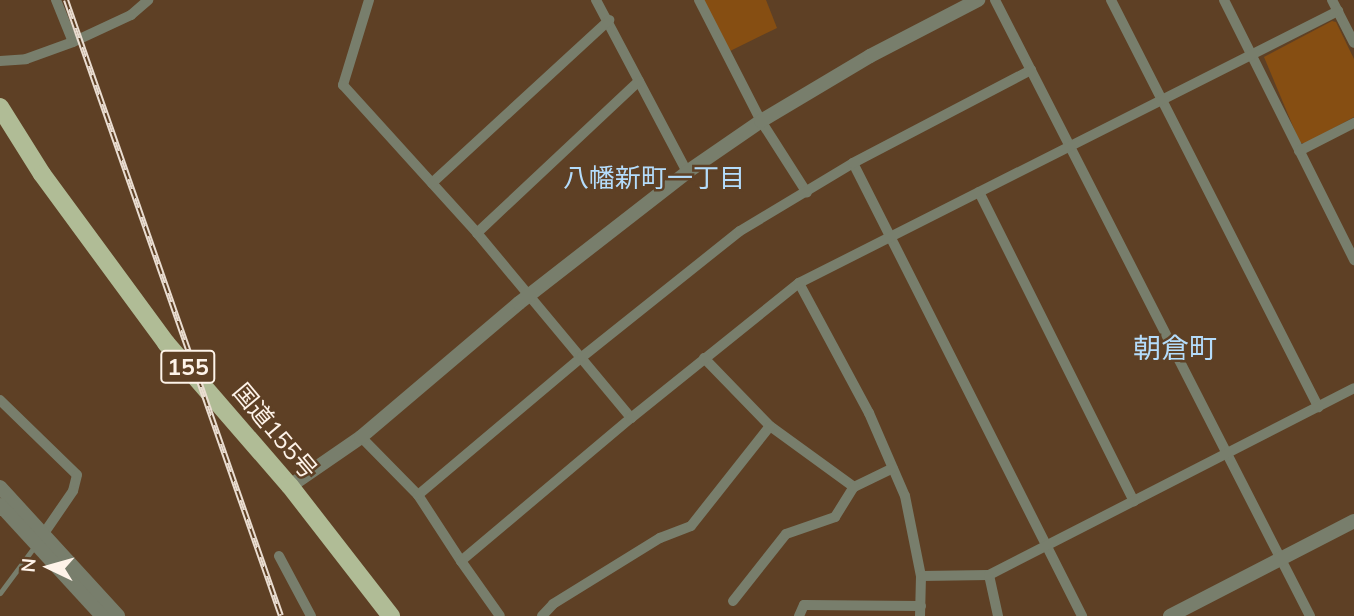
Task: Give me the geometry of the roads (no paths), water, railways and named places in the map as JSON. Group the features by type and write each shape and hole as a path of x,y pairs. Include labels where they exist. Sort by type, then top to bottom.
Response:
{"highway":[{"name":"国道155号","path":"0,107 42,174 166,343 290,486 391,616"}],"street":[{"path":"56,0 73,42"},
{"path":"0,61 26,59 73,42 131,15 148,0"},
{"path":"369,0 343,85 477,233 631,418"},
{"path":"596,0 687,172"},
{"path":"699,0 761,121 807,193"},
{"path":"290,486 361,437 625,218 687,172 761,121 870,56 978,0"},
{"path":"995,0 1311,616"},
{"path":"1111,0 1318,407"},
{"path":"1224,0 1354,260"},
{"path":"1332,0 1354,43"},
{"path":"461,561 631,418 799,283 1338,11"},
{"path":"432,183 608,20"},
{"path":"418,495 582,357 740,230 807,193 853,163 1031,70"},
{"path":"477,233 639,80"},
{"path":"1298,151 1354,123"},
{"path":"853,163 1082,616"},
{"path":"979,192 1134,501"},
{"path":"799,283 869,413 894,468 905,496 921,576 920,611 804,605 798,612 799,616"},
{"path":"704,358 770,426 854,487"},
{"path":"921,576 989,575 1354,388"},
{"path":"0,400 77,475 73,491 40,538"},
{"path":"542,616 553,604 660,538 691,526 770,426"},
{"path":"361,437 418,495 500,616"},
{"path":"733,601 786,534 835,517 854,487 894,468"},
{"path":"0,487 102,616"},
{"path":"0,505 40,538 118,616"},
{"path":"1170,616 1354,521"},
{"path":"279,556 311,616"},
{"path":"989,575 998,616"}],"lane":[{"path":"0,593 40,538"}],"railway":[{"path":"66,0 281,616"}],"district":[{"name":"八幡新町一丁目","path":"654,178"},
{"name":"朝倉町","path":"1175,348"}]}
